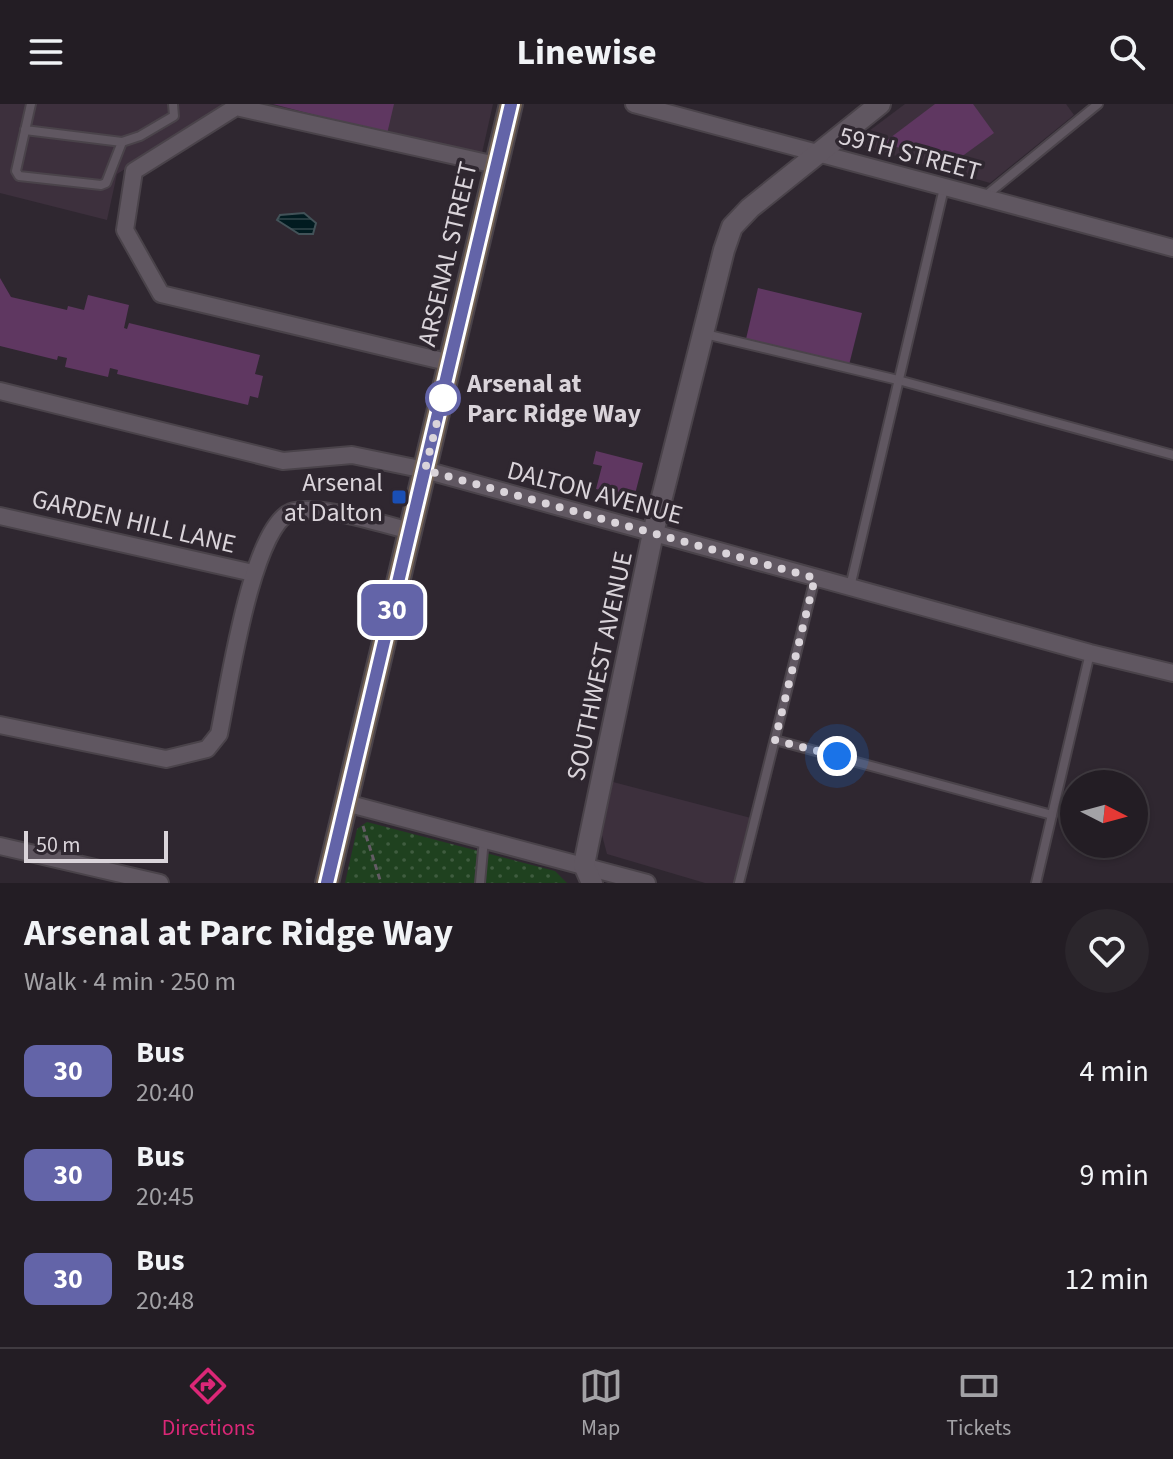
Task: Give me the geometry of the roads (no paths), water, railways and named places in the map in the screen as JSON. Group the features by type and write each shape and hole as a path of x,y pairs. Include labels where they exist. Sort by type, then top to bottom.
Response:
{"main road":[{"name":"ARSENAL STREET","path":"327,883 511,104"}],"street":[{"name":"59TH STREET","path":"634,104 1173,248"},
{"name":"SOUTHWEST AVENUE","path":"588,874 653,533 732,227 750,208 880,104"},
{"path":"451,363 161,294 125,230 134,171 236,107 496,165"},
{"name":"DALTON AVENUE","path":"0,391 283,461 352,455 425,470 1090,653 1173,673"},
{"name":"GARDEN HILL LANE","path":"0,516 253,573 266,539 280,520 292,512 314,510 410,531"},
{"path":"0,725 166,759 207,749 219,734 253,573"},
{"path":"346,803 484,838 588,874 647,883"},
{"path":"0,846 160,883"}],"lane":[{"path":"31,104 16,171 19,176 101,185 106,183 122,142"},
{"path":"25,130 122,142 140,136 174,116 173,104"},
{"path":"982,198 1098,104"},
{"path":"850,587 944,188"},
{"path":"703,334 898,380 1173,455"},
{"path":"739,883 815,578"},
{"path":"1036,883 1090,653"},
{"path":"775,740 1052,815"},
{"path":"480,883 484,838"}],"water":[{"path":"304,213 316,223 313,234 299,234 277,220 280,215"}],"place":[{"name":"Arsenal at Parc Ridge Way","path":"443,398"},
{"name":"Arsenal at Dalton","path":"399,497"}]}
